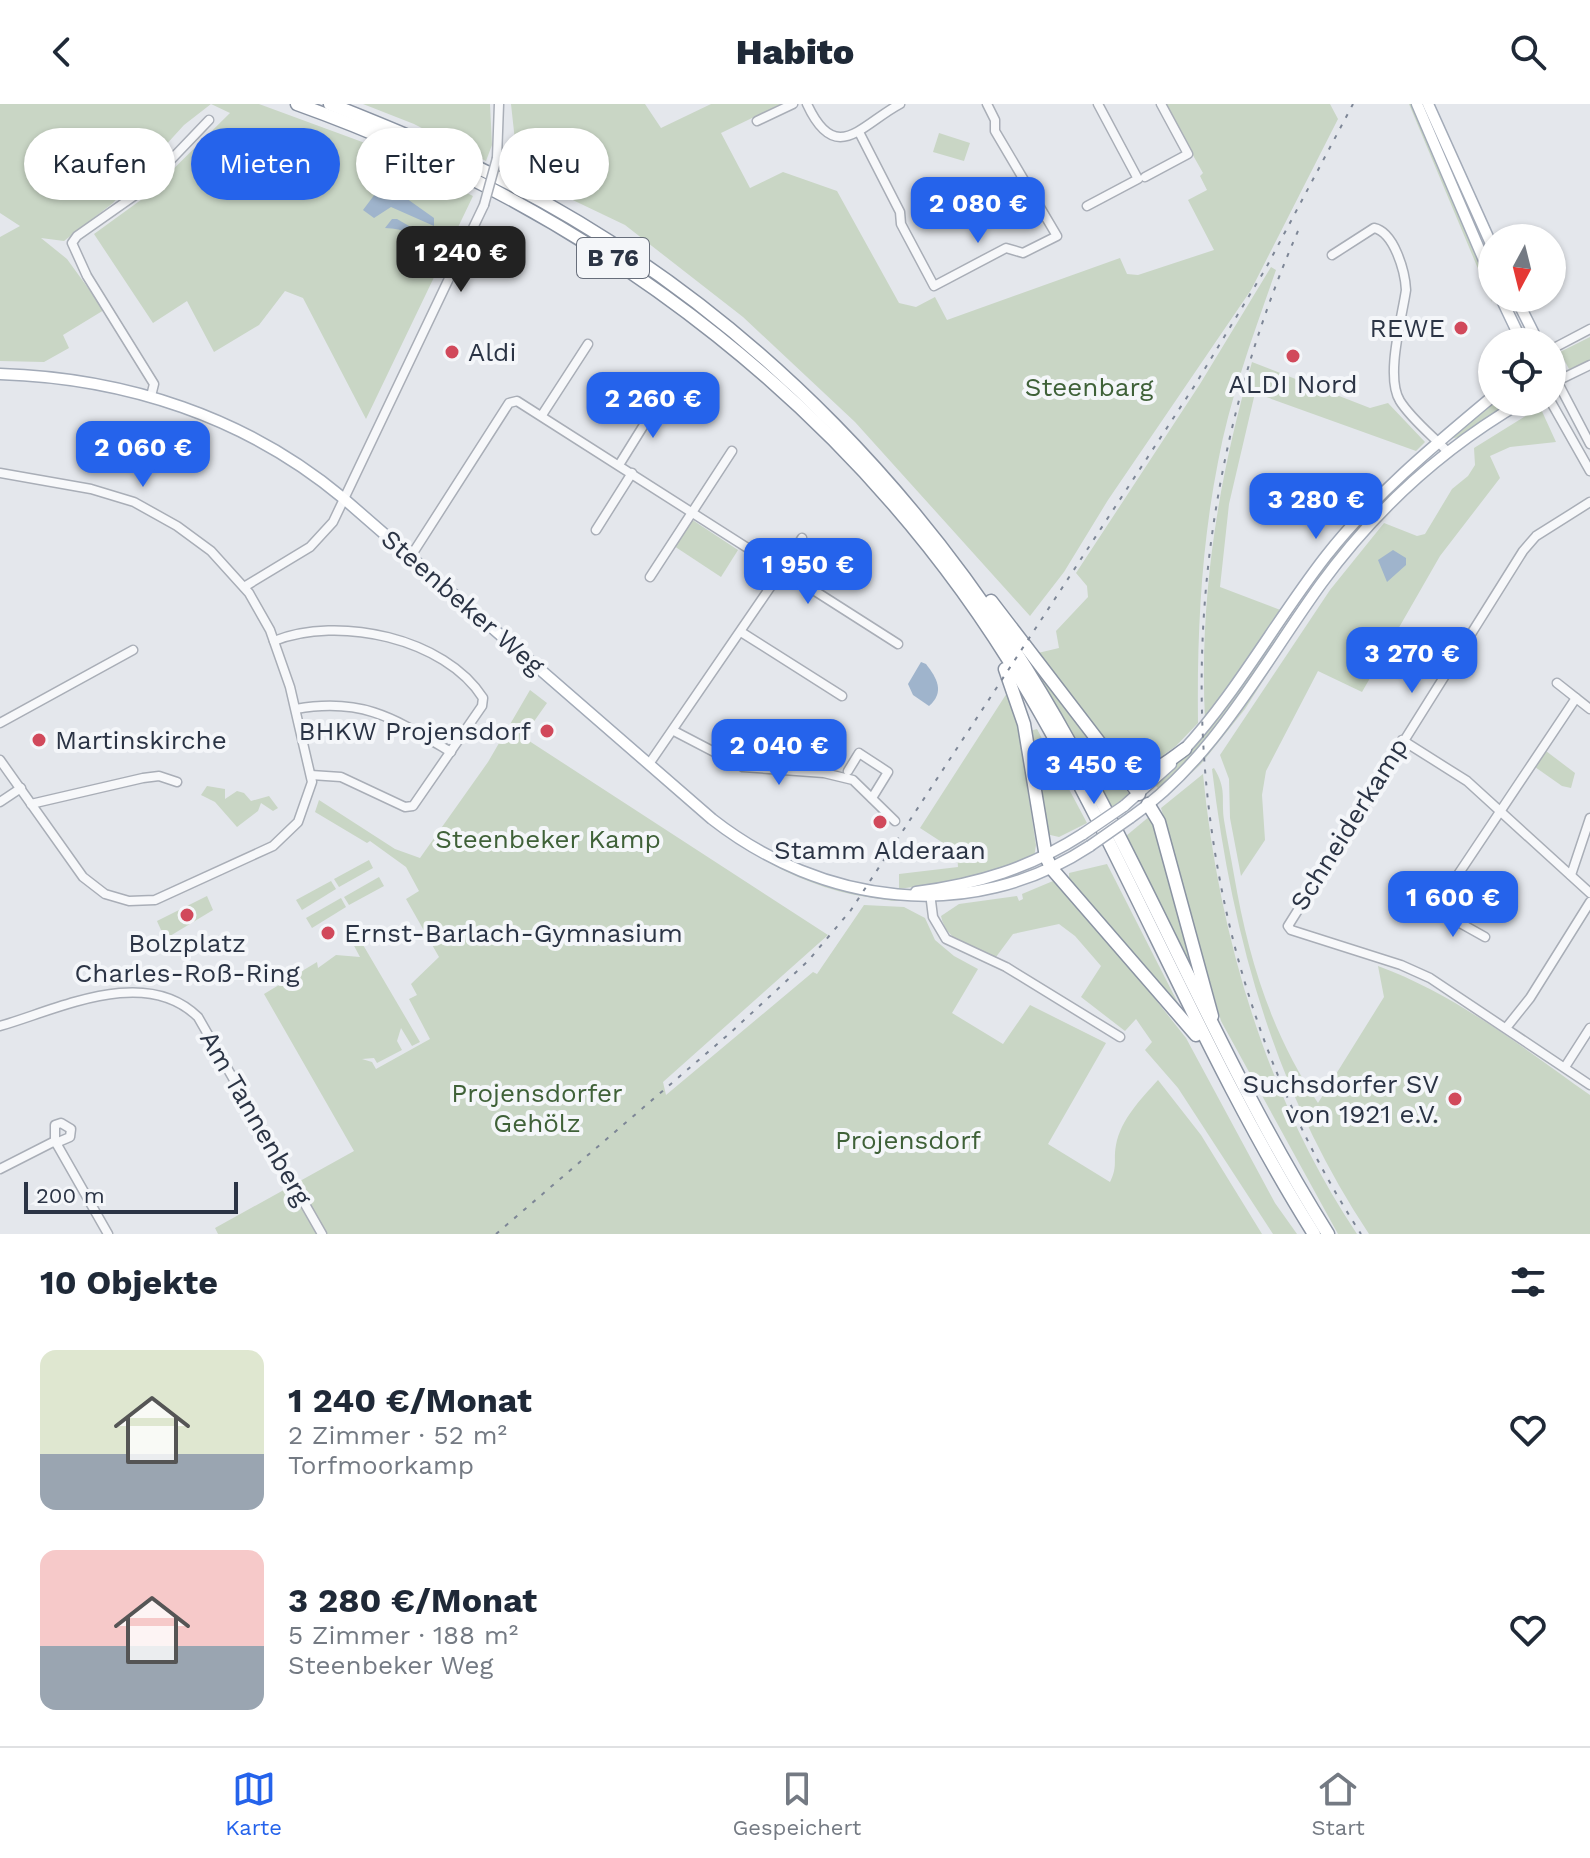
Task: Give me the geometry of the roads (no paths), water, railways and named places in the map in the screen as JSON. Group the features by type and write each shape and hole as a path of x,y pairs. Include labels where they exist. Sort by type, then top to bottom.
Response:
{"highway":[{"name":"B 76","path":"297,104 418,152 511,198 599,250 684,307 753,363 843,448 910,524 1028,692 1314,1234"},
{"name":"B 76","path":"330,104 425,142 518,188 616,246 691,298 761,354 845,434 927,526 1014,647 1073,747 1222,1062 1328,1234"},
{"path":"968,580 1000,612 1159,822 1222,1062"},
{"path":"991,637 1012,684 1024,724 1049,863 1222,1062"},
{"path":"1120,770 1135,774 1149,773 1185,749"}],"main road":[{"path":"1417,104 1478,246"},
{"path":"1428,104 1482,224"},
{"name":"Steenbeker Weg","path":"0,374 77,380 151,396 246,433 287,457 343,498 719,824 774,861 833,884 894,895 930,894 1049,863 1090,846 1130,818 1227,698 1299,593 1357,518 1478,409"},
{"name":"Steenbeker Weg","path":"1049,863 1083,834 1124,806 1144,799 1222,725 1310,601 1372,521 1448,452 1501,416"},
{"path":"1299,593 1310,601"}],"street":[{"path":"244,587 322,536 343,498 484,205 497,158 499,104"},
{"path":"757,121 793,104"},
{"path":"807,104 827,134 847,138 871,127 875,117 900,104"},
{"path":"859,132 900,212 901,224 934,286 1006,248 1023,253 1057,236 995,131 995,120 987,104"},
{"path":"1087,206 1138,179 1098,104"},
{"path":"1145,177 1188,154 1161,104"},
{"path":"151,396 154,384 87,276 72,243 77,236 141,191 209,120"},
{"path":"1332,255 1374,228 1388,236 1405,276 1406,290 1394,369 1395,391 1400,402 1448,452"},
{"path":"1566,342 1590,329"},
{"path":"542,415 588,344"},
{"path":"1566,374 1590,365"},
{"path":"619,465 660,399"},
{"path":"1566,400 1590,444"},
{"path":"411,556 509,403 521,401 898,644"},
{"path":"1559,416 1590,471"},
{"path":"650,577 732,451"},
{"path":"0,473 91,489 134,502 198,540 244,587 274,641 296,709 311,775 303,813 286,837 257,854 155,900 118,899 92,886 75,868 0,760"},
{"path":"596,530 632,473"},
{"name":"Schneiderkamp","path":"1506,1028 1430,978 1401,965 1291,930 1288,926 1523,551 1536,536 1590,502"},
{"path":"649,764 802,538"},
{"path":"274,641 360,631 392,636 424,649 451,668 483,698 482,706 410,807 341,777 311,775"},
{"path":"741,632 842,696"},
{"path":"0,723 133,650"},
{"path":"1557,683 1590,709"},
{"path":"1485,937 1435,909 1576,698"},
{"path":"296,709 330,704 370,709 397,720 451,752"},
{"path":"674,731 731,763 759,770 853,780 895,821"},
{"path":"1402,740 1467,781 1590,893"},
{"path":"848,771 859,753 888,772 872,798"},
{"path":"31,804 143,778 159,776 177,782"},
{"path":"0,802 21,788"},
{"path":"1571,875 1590,818"},
{"path":"930,894 935,922 946,939 1006,967 1120,1037"},
{"path":"1590,902 1530,998 1506,1028 1590,1085"},
{"name":"Am Tannenberg","path":"0,1026 132,991 165,998 189,1009 198,1017 322,1234"},
{"path":"1565,1067 1590,1028"},
{"path":"0,1169 55,1142 108,1234"}],"water":[{"path":"370,200 409,200 434,218 434,226 391,207 374,218 363,210"},
{"path":"392,219 428,237 436,237 438,231 439,236 435,240 385,228"},
{"path":"1393,550 1406,558 1406,565 1387,582 1378,560"},
{"path":"921,662 930,669 938,685 937,696 929,706 913,695 908,684"}],"railway":[{"path":"496,1234 729,1034 808,961 851,910 1195,385 1266,268 1353,104"},
{"path":"1298,231 1252,355 1221,482 1204,612 1203,741 1218,870 1249,996 1296,1118 1361,1234"}],"place":[{"name":"REWE","path":"1461,328"},
{"name":"Aldi","path":"452,352"},
{"name":"ALDI Nord","path":"1293,356"},
{"name":"BHKW Projensdorf","path":"547,731"},
{"name":"Martinskirche","path":"39,740"},
{"name":"Stamm Alderaan","path":"880,822"},
{"name":"Bolzplatz Charles-Roß-Ring","path":"187,915"},
{"name":"Ernst-Barlach-Gymnasium","path":"328,933"},
{"name":"Suchsdorfer SV von 1921 e.V.","path":"1455,1099"}],"park label":[{"name":"Steenbarg","path":"1089,387"},
{"name":"Steenbeker Kamp","path":"548,839"},
{"name":"Projensdorfer Gehölz","path":"537,1108"},
{"name":"Projensdorf","path":"908,1140"}]}
